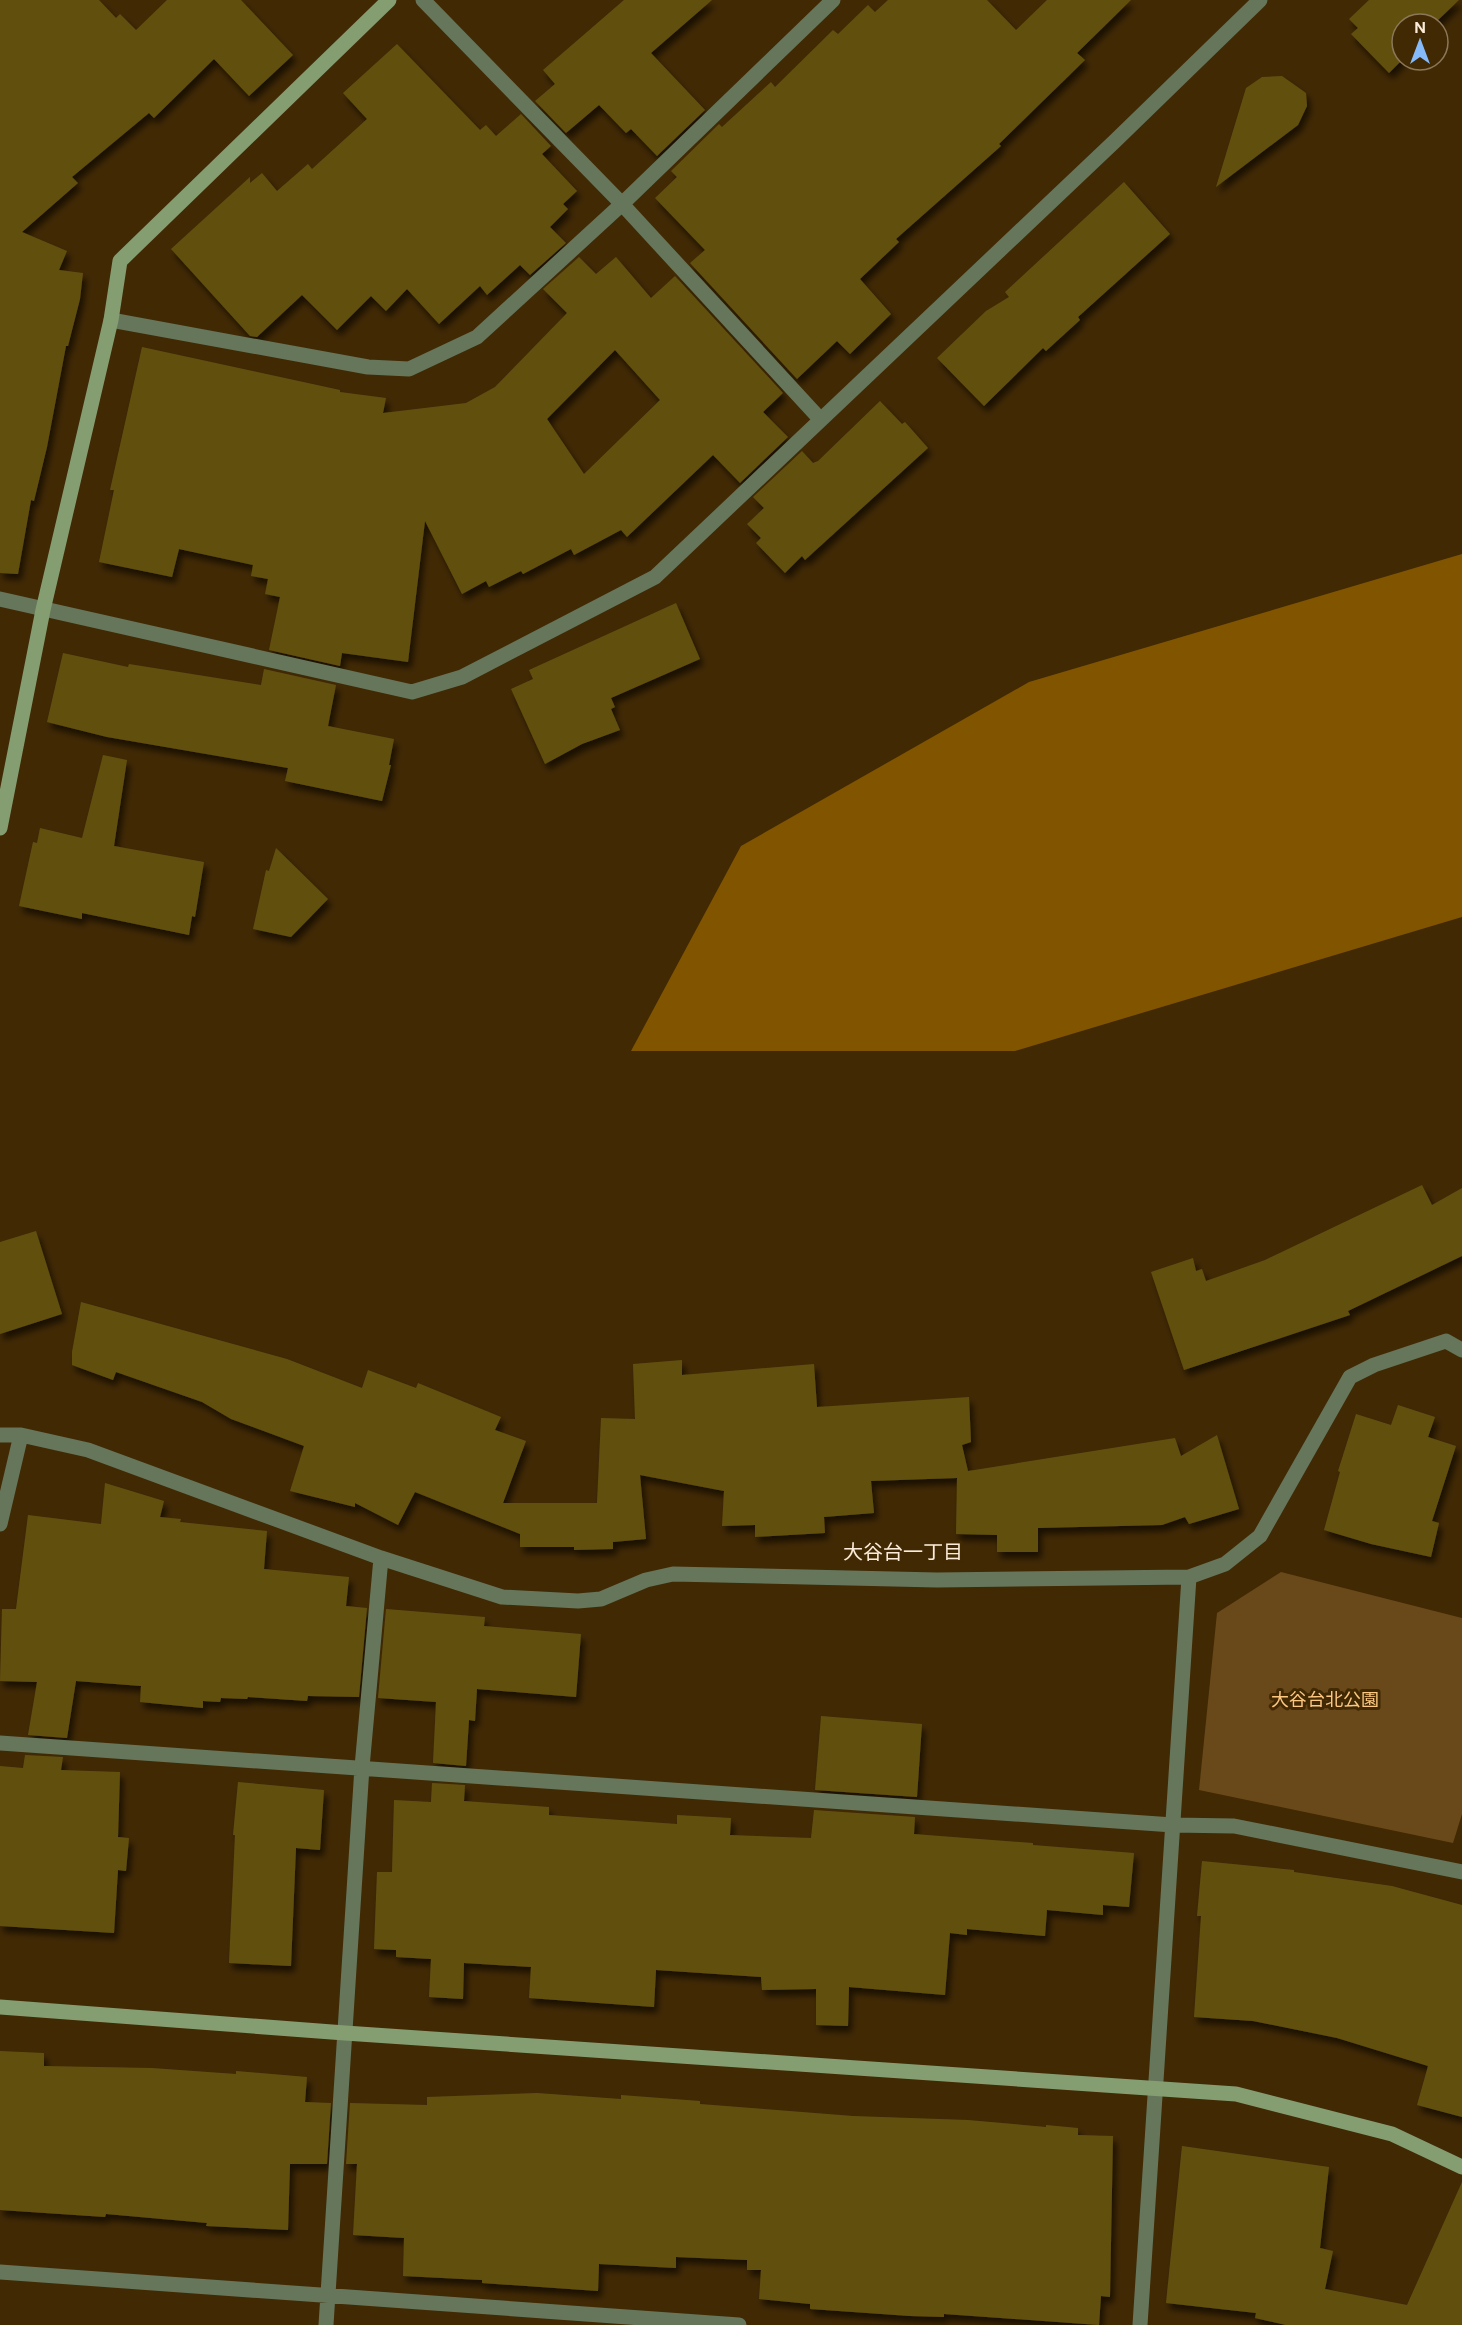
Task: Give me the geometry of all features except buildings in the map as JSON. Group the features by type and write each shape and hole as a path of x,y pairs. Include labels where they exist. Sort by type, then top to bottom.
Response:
{"street":[{"path":"0,828 43,610 111,320 120,261 388,0"},
{"path":"423,0 622,204 820,419"},
{"path":"111,320 368,367 409,369 477,337 622,204 833,0"},
{"path":"0,599 412,692 462,677 655,577 1260,0"},
{"path":"0,1435 21,1435 88,1450 381,1558 502,1597 578,1601 601,1599 646,1580 673,1574 937,1580 1189,1577 1226,1564 1260,1536 1350,1377 1374,1365 1446,1341 1462,1350"},
{"path":"0,1524 21,1435"},
{"path":"326,2325 362,1767 381,1558"},
{"path":"1140,2325 1189,1577"},
{"path":"0,1743 1173,1825 1234,1826 1462,1872"},
{"path":"0,2007 1236,2094 1392,2134 1462,2167"},
{"path":"0,2272 739,2325"}],"green space":[{"name":"大谷台北公園","path":"1281,1572 1462,1618 1462,1814 1453,1843 1199,1790 1217,1613"}],"shaded area":[{"path":"1462,554 1462,917 1015,1051 631,1051 741,846 1029,682"}],"district":[{"name":"大谷台一丁目","path":"903,1552"}]}
